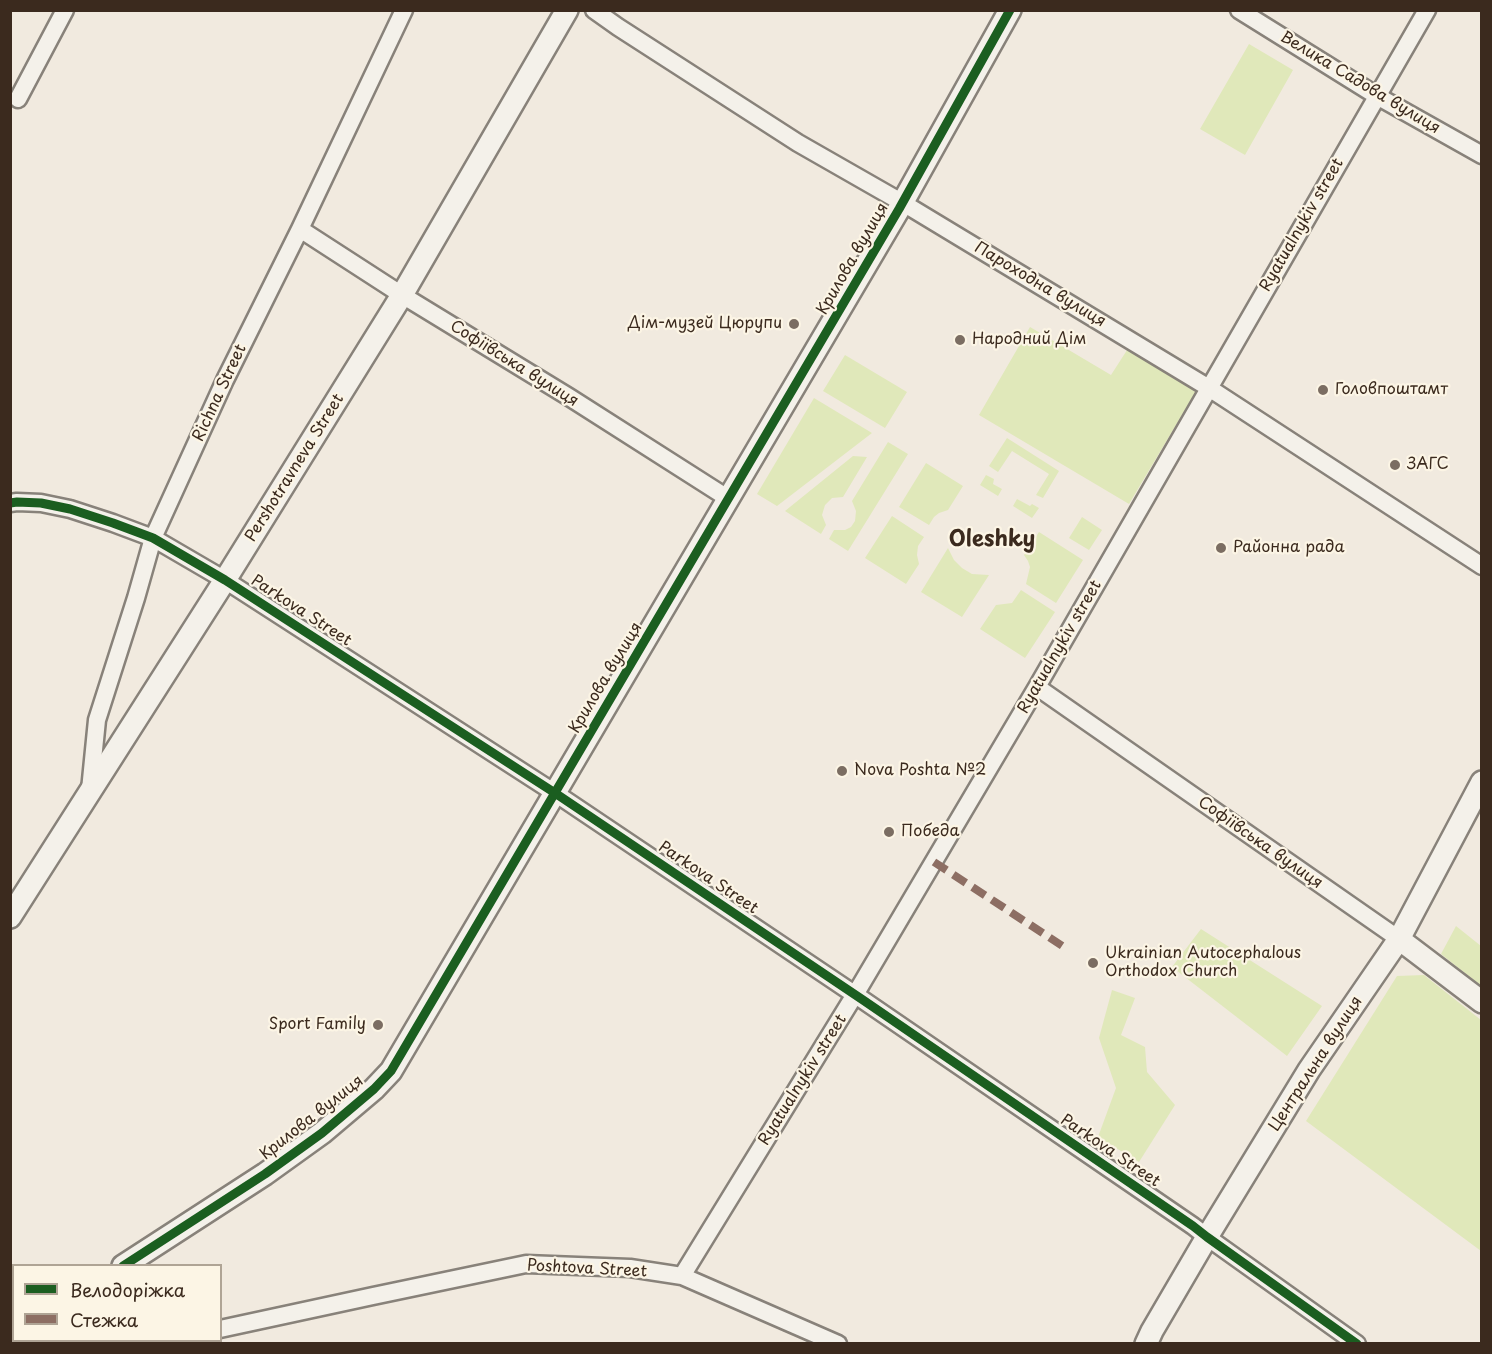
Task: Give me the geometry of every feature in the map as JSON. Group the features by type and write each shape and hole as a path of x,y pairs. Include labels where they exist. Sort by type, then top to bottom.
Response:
{"street":[{"path":"18,99 65,10"},
{"name":"Richna Street","path":"89,794 97,720 153,538 225,380 404,10"},
{"name":"Pershotravneva Street","path":"10,917 225,580 402,296 567,10"},
{"name":"Пароходна вулиця","path":"594,10 798,143 903,203 1209,388 1482,566"},
{"name":"Крилова вулиця","path":"126,1264 265,1174 322,1133 374,1089 391,1071 903,203 1010,10"},
{"name":"Велика Садова вулиця","path":"1239,10 1377,96 1482,155"},
{"name":"Ryatualnykiv street","path":"682,1276 855,995 1037,687 1427,10"},
{"name":"Софіївська вулиця","path":"300,229 402,296 569,397 729,499"},
{"name":"Parkova Street","path":"10,503 41,503 70,509 153,538 225,580 555,793 855,995 1193,1226 1357,1344"},
{"name":"Софіївська вулиця","path":"1037,687 1399,939 1482,1002"},
{"name":"Центральна вулиця","path":"1146,1344 1207,1237 1309,1070 1399,939 1482,782"},
{"name":"Poshtova Street","path":"222,1329 526,1264 630,1268 682,1276 838,1344"}],"green space":[{"path":"1249,44 1293,70 1245,155 1200,129"},
{"path":"1030,327 1111,375 1129,347 1198,388 1129,504 979,415"},
{"path":"845,355 907,392 885,428 823,391"},
{"path":"814,398 872,433 777,506 757,494"},
{"path":"1007,438 1059,471 1043,498 1036,495 1049,474 1012,451 998,472 989,466"},
{"path":"888,442 908,454 848,551 829,539 834,530 845,530 855,521 856,511 852,501"},
{"path":"853,456 867,457 843,497 832,498 825,505 822,515 826,525 821,534 785,511"},
{"path":"926,463 963,486 948,510 939,513 929,525 899,507"},
{"path":"986,475 994,479 993,484 1002,489 998,496 980,485"},
{"path":"1017,499 1039,508 1032,518 1013,506"},
{"path":"892,516 924,537 918,546 919,564 906,584 865,558"},
{"path":"1082,517 1102,530 1089,550 1069,538"},
{"path":"1039,532 1083,560 1056,603 1026,584 1030,567 1024,555"},
{"path":"948,548 954,560 962,568 972,574 989,575 962,617 921,592"},
{"path":"1021,590 1055,612 1025,658 980,629 996,605 1012,603"},
{"path":"1456,926 1481,946 1481,986 1441,954"},
{"path":"1201,929 1322,1006 1287,1056 1172,967"},
{"path":"1424,975 1481,1020 1481,1251 1306,1121 1397,976"},
{"path":"1112,990 1135,998 1121,1035 1145,1047 1147,1072 1175,1105 1139,1162 1098,1137 1116,1088 1099,1038"}],"marked path":[{"path":"934,862 1064,947"}],"cycle path":[{"path":"126,1264 265,1174 322,1133 374,1089 391,1071 899,209 1010,10"},
{"path":"10,503 41,503 70,509 113,523 153,538 225,580 555,793 863,1000 1193,1226 1357,1344"}],"place":[{"name":"Дім-музей Цюрупи","path":"794,324"},
{"name":"Народний Дім","path":"960,340"},
{"name":"Головпоштамт","path":"1323,390"},
{"name":"ЗАГС","path":"1395,465"},
{"name":"Районна рада","path":"1221,548"},
{"name":"Nova Poshta №2","path":"842,771"},
{"name":"Победа","path":"889,832"},
{"name":"Ukrainian Autocephalous Orthodox Church","path":"1093,963"},
{"name":"Sport Family","path":"378,1025"}],"district":[{"name":"Oleshky","path":"992,540"}]}
